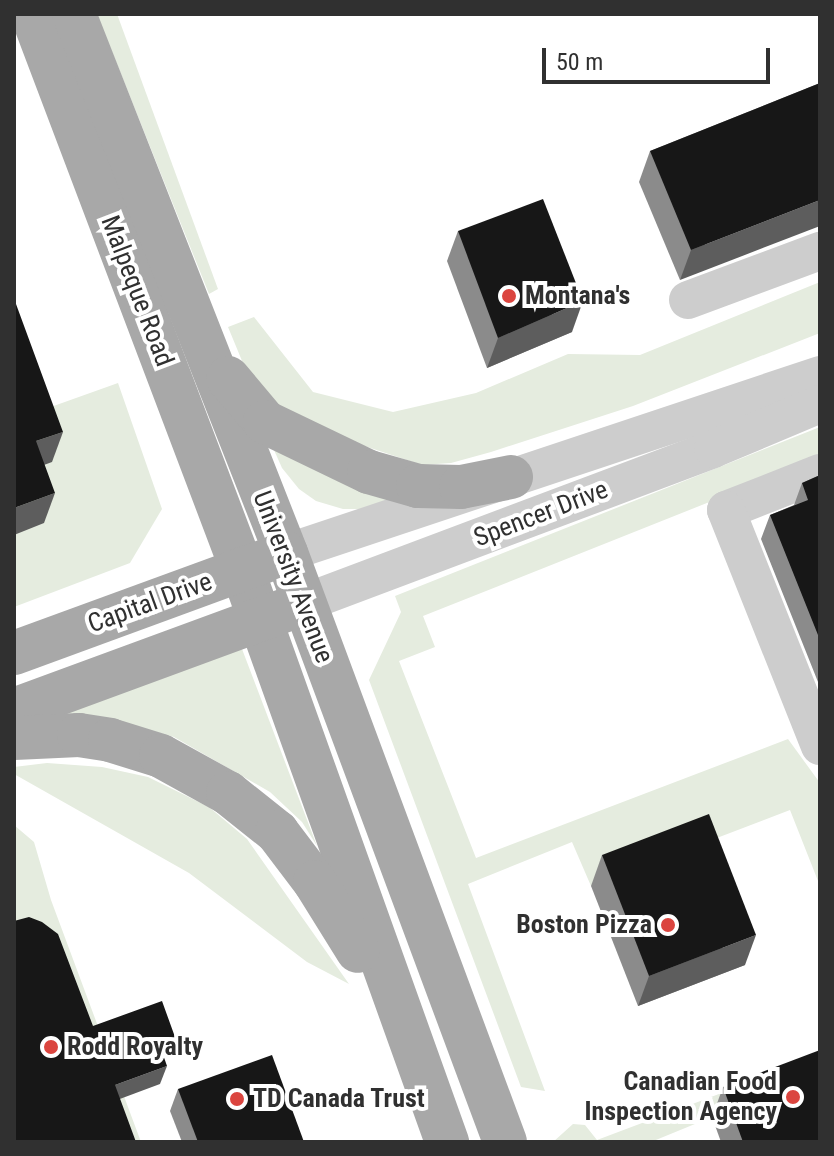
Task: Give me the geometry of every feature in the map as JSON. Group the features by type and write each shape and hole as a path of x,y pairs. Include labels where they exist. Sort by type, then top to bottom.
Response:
{"main road":[{"name":"Malpeque Road","path":"32,14 242,569"},
{"name":"University Avenue","path":"74,14 286,553 505,1142"},
{"path":"168,257 216,358 238,394 265,422 369,472 418,486 461,487 511,477"},
{"name":"Capital Drive","path":"14,653 286,553"},
{"name":"University Avenue","path":"242,569 447,1142"},
{"name":"Spencer Drive","path":"260,620 304,603"},
{"name":"Capital Drive","path":"14,710 260,620"},
{"path":"14,738 79,735 110,740 161,756 228,793 277,832 315,882 403,1023"}],"street":[{"path":"688,300 820,251"},
{"name":"Spencer Drive","path":"286,553 820,375"},
{"name":"Spencer Drive","path":"304,603 713,449 820,404"},
{"path":"820,473 726,510 820,746"}],"shaded area":[{"path":"97,14 117,14 218,289 209,294"},
{"path":"820,282 820,333 633,406 451,463 422,465 307,427 252,385 228,327 254,317 313,392 393,412 476,393 568,354 640,355"},
{"path":"118,383 162,509 130,563 14,607 14,535 34,413"},
{"path":"820,427 820,458 423,616 435,647 399,661 476,858 788,739 820,783 820,886 790,810 591,886 572,842 468,884 545,1091 521,1087 369,680 401,612 395,596"},
{"path":"274,450 419,494 360,509 343,509 316,501 299,489 282,468"},
{"path":"242,649 317,846 302,822 270,792 174,737 100,717 61,713"},
{"path":"47,763 102,767 148,777 209,807 247,839 349,984 307,962 189,873 14,774 14,767"},
{"path":"14,825 34,842 51,900 141,1142 123,1142 14,937"},
{"path":"820,1056 712,1117 651,1142 553,1142 573,1124 585,1125 597,1140"}],"building":[{"path":"820,83 820,200 691,250 650,151"},
{"name":"Montana's","path":"543,199 583,301 498,338 458,231"},
{"path":"14,305 63,432 36,441 55,493 14,508"},
{"path":"820,475 820,640 770,515 808,500 802,483"},
{"name":"Boston Pizza","path":"709,814 756,935 649,976 602,855"},
{"name":"Rodd Royalty","path":"29,917 58,934 93,1026 162,1001 175,1037 159,1043 167,1066 115,1085 136,1142 14,1142 14,921"},
{"name":"Canadian Food Inspection Agency","path":"820,1050 820,1142 743,1142 723,1087"},
{"name":"TD Canada Trust","path":"272,1055 304,1142 198,1142 178,1089"}],"place":[{"name":"Montana's","path":"509,296"},
{"name":"Boston Pizza","path":"668,925"},
{"name":"Rodd Royalty","path":"51,1047"},
{"name":"Canadian Food Inspection Agency","path":"793,1097"},
{"name":"TD Canada Trust","path":"237,1099"}]}
